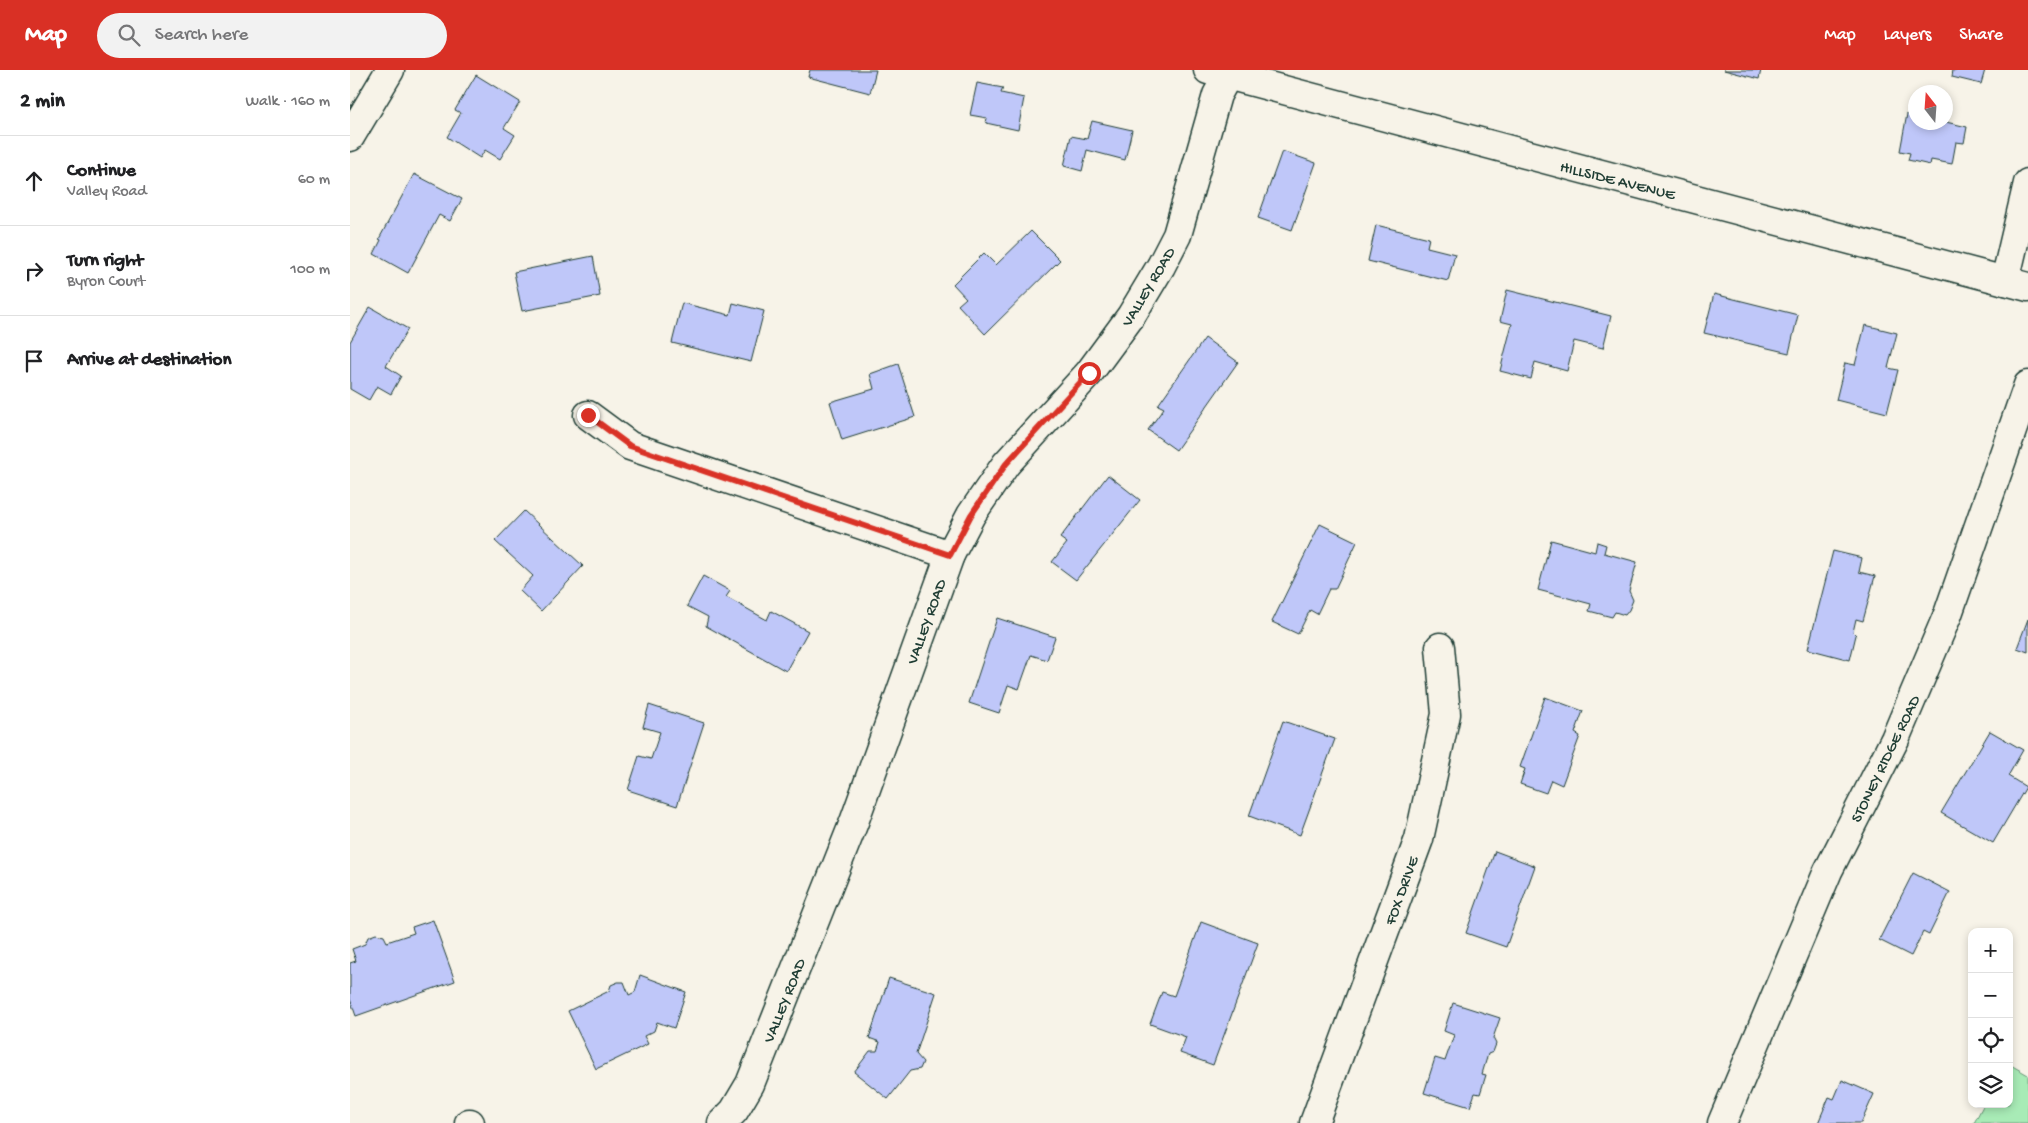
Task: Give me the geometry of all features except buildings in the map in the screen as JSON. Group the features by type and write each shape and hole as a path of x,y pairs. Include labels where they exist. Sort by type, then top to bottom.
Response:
{"street":[{"path":"350,137 390,70"},
{"name":"HILLSIDE AVENUE","path":"1218,73 2017,284"},
{"name":"VALLEY ROAD","path":"722,1123 734,1111 750,1084 854,822 950,555 971,515 1006,464 1089,373 1131,316 1161,266 1177,235 1217,95 1218,73"},
{"path":"2017,284 2028,183"},
{"name":"STONEY RIDGE ROAD","path":"1722,1123 1828,871 1895,739 1935,647 2028,385"},
{"path":"588,415 630,446 950,555"},
{"name":"FOX DRIVE","path":"1314,1123 1419,839 1446,714 1440,647"}],"green space":[{"path":"2013,1066 2028,1075 2028,1123 1974,1123 1982,1108 2013,1108"}],"route":[{"path":"588,415 630,446 950,555 971,515 1006,464 1089,373"}]}
